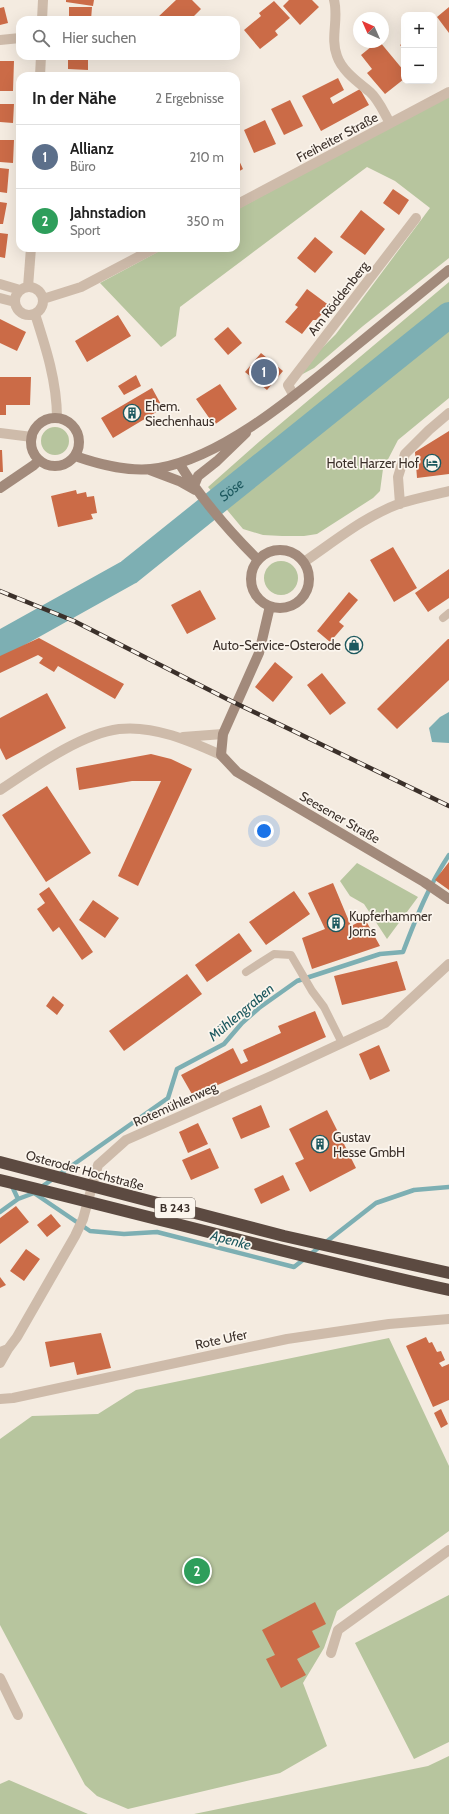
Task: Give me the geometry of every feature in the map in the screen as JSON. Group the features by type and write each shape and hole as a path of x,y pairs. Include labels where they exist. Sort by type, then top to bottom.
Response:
{"highway":[{"name":"Osteroder Hochstraße","path":"0,1162 284,1236 449,1273"},
{"name":"B 243","path":"0,1180 121,1209 345,1267 449,1290"}],"street":[{"path":"42,16 43,0"},
{"path":"334,0 336,10 334,46 337,57 348,72 371,93 390,123"},
{"path":"0,40 16,38"},
{"path":"40,72 41,60"},
{"name":"Freiheiter Straße","path":"240,203 449,92"},
{"name":"Am Röddenberg","path":"294,396 288,385 416,218"},
{"path":"0,284 24,289 38,290 43,299 41,308 35,314 30,315 22,313 16,306 15,302 18,293 24,289 30,252"},
{"path":"43,299 80,287 147,252"},
{"path":"76,456 117,467 148,469 179,463 211,450 256,423 294,396 449,270"},
{"path":"0,298 15,302"},
{"path":"35,314 50,362 57,399 57,418"},
{"path":"400,504 398,477 405,454 449,413"},
{"path":"57,418 67,421 76,429 79,439 76,456 71,461 58,466 45,464 39,460 32,450 33,432 40,423 57,418"},
{"path":"195,489 198,476 234,446 256,423"},
{"path":"0,433 32,437"},
{"path":"0,488 39,460"},
{"path":"179,463 195,489 226,526 258,560"},
{"path":"148,469 195,489"},
{"path":"304,562 350,530 376,515 400,504 449,491"},
{"path":"276,550 287,550 294,553 304,562 310,578 309,586 305,595 292,606 283,608 270,606 256,595 252,587 251,575 258,560 269,552 276,550"},
{"path":"181,737 221,755 223,734 258,653 270,606"},
{"path":"0,790 70,747 96,735 119,729 140,730 181,737 223,734"},
{"name":"Seesener Straße","path":"221,755 237,772 424,882 448,898"},
{"name":"Rotemühlenweg","path":"0,1363 4,1350 17,1337 75,1236 83,1219 98,1165 126,1140 385,1023 449,964"},
{"name":"Rote Ufer","path":"0,1399 13,1398 287,1339 388,1324 449,1319"},
{"path":"331,1653 338,1630 449,1550"},
{"path":"0,1678 18,1715"}],"lane":[{"path":"246,972 274,954 291,955 324,1007 342,1043"}],"green space":[{"path":"449,96 449,258 363,326 314,368 299,376 319,351 336,334 430,208 395,181 367,167 180,307 176,336 161,347 100,283 158,252 240,252 240,208"},
{"path":"449,282 449,398 398,440 383,469 380,491 373,498 317,534 304,536 263,535 243,529 208,487 260,441"},
{"path":"55,427 65,431 69,441 65,451 55,455 45,451 41,441 45,431"},
{"path":"284,561 293,566 297,571 297,585 293,590 288,594 278,595 274,594 265,585 264,575 265,571 274,562"},
{"path":"357,863 418,897 387,939 364,904 350,896 340,881"},
{"path":"389,1338 449,1466 449,1531 337,1611 324,1648 303,1683 327,1746 280,1773 128,1809 97,1796 85,1785 0,1625 0,1439 32,1416 98,1414 136,1390"},
{"path":"449,1595 449,1742 414,1759 355,1643"},
{"path":"449,1756 449,1814 194,1814 428,1766"},
{"path":"9,1780 88,1814 0,1814 0,1784"}],"water":[{"path":"449,712 449,743 432,742 429,728 440,717"}],"building":[{"path":"66,0 94,0 93,6 66,2"},
{"path":"176,0 192,0 201,9 194,16 159,16"},
{"path":"289,0 312,0 319,7 300,25 283,6"},
{"path":"274,1 290,18 275,31 278,35 260,49 244,30 261,16 259,13"},
{"path":"4,7 8,23 0,25 0,8"},
{"path":"69,7 92,7 91,16 69,16"},
{"path":"449,7 449,33 437,17"},
{"path":"370,48 385,48 401,67 401,81 385,94 367,73 372,69 361,55"},
{"path":"68,60 88,60 88,70 68,69"},
{"path":"0,61 14,61 13,91 0,91"},
{"path":"338,78 344,90 330,98 333,104 360,89 369,105 321,131 302,96"},
{"path":"290,100 303,126 284,135 271,109"},
{"path":"0,104 14,104 13,123 0,122"},
{"path":"265,120 276,144 254,153 244,130"},
{"path":"0,140 14,140 13,163 0,162"},
{"path":"240,163 243,169 240,171"},
{"path":"0,168 9,169 7,193 0,192"},
{"path":"393,189 409,200 399,215 383,203"},
{"path":"0,202 7,203 3,224 0,224"},
{"path":"361,210 385,229 365,255 340,237"},
{"path":"0,233 8,234 5,258 0,257"},
{"path":"315,237 333,252 315,273 297,258"},
{"path":"307,289 330,306 316,320 313,320 302,334 285,322 298,307 295,305"},
{"path":"118,315 131,336 87,362 75,341"},
{"path":"0,319 26,332 17,351 0,343"},
{"path":"228,327 242,343 228,355 214,339"},
{"path":"261,353 283,371 267,390 245,372"},
{"path":"136,375 141,386 124,395 118,386"},
{"path":"0,377 31,377 30,405 6,405 6,415 0,415"},
{"path":"220,384 237,409 214,425 196,399"},
{"name":"Ehem. Siechenhaus","path":"152,388 163,408 113,438 101,418"},
{"name":"Hotel Harzer Hof","path":"449,431 449,474 417,478 415,452"},
{"path":"0,450 2,450 3,472 0,472"},
{"path":"76,490 77,494 86,492 87,497 94,496 97,513 91,514 93,519 58,527 51,496"},
{"path":"393,547 417,588 394,602 370,560"},
{"path":"449,569 449,598 428,612 415,593"},
{"path":"200,590 216,619 187,634 171,605"},
{"path":"349,592 358,600 339,622 344,626 330,642 317,631"},
{"path":"39,638 124,684 115,699 58,666 54,672 39,663 43,658 38,655 0,673 0,656"},
{"path":"448,639 449,680 397,729 377,709"},
{"path":"275,662 293,677 273,702 255,687"},
{"path":"322,673 346,703 330,715 307,685"},
{"path":"47,693 66,728 6,760 0,748 0,718"},
{"path":"151,754 171,759 192,769 138,886 118,876 161,781 132,781 79,790 76,768"},
{"path":"47,786 91,853 46,882 2,815"},
{"path":"449,862 449,890 435,880"},
{"name":"Kupferhammer Jorns","path":"333,883 351,926 365,919 380,946 312,969 302,938 325,929 308,893"},
{"path":"49,887 93,952 82,960 59,927 53,932 37,909 45,903 39,894"},
{"path":"294,891 310,914 266,945 249,922"},
{"path":"93,900 119,918 105,938 79,920"},
{"path":"239,933 252,951 207,982 195,965"},
{"path":"397,961 406,990 342,1005 334,976"},
{"path":"187,974 202,994 124,1051 109,1031"},
{"path":"53,996 64,1005 57,1015 46,1006"},
{"path":"315,1011 326,1037 193,1096 181,1075 233,1048 241,1064 248,1061 243,1050 281,1033 278,1026"},
{"path":"379,1045 390,1071 370,1080 359,1054"},
{"path":"261,1105 270,1127 241,1139 232,1118"},
{"name":"Gustav Hesse GmbH","path":"327,1110 356,1168 310,1192 295,1163 304,1159 289,1129"},
{"path":"198,1123 208,1144 188,1153 179,1132"},
{"path":"210,1148 219,1168 191,1180 182,1160"},
{"path":"283,1175 290,1190 261,1204 254,1189"},
{"path":"16,1206 29,1222 0,1244 0,1218"},
{"path":"51,1214 61,1226 47,1237 37,1225"},
{"path":"26,1249 40,1259 24,1281 10,1271"},
{"path":"0,1277 6,1285 0,1288"},
{"path":"101,1333 111,1368 77,1375 74,1362 50,1367 45,1342"},
{"path":"426,1337 429,1343 432,1342 437,1352 441,1351 445,1360 439,1363 442,1367 449,1364 449,1400 433,1407 406,1346"},
{"path":"441,1409 448,1424 441,1428 434,1413"},
{"path":"315,1602 326,1624 312,1631 320,1647 297,1659 306,1675 281,1688 266,1659 275,1655 262,1630"}],"waterway":[{"name":"Söse","path":"0,644 129,572 449,315"},
{"name":"Mühlengraben","path":"40,1188 168,1098 177,1069 224,1044 242,1023 259,1008 297,981 380,954 403,952 429,890 449,855"},
{"name":"Mühlengraben","path":"11,1184 18,1199"},
{"name":"Apenke","path":"0,1212 18,1199 34,1193 90,1231 124,1234 157,1232 294,1267 376,1203 414,1190 449,1187"}],"railway":[{"path":"0,591 74,621 227,699 449,806"}],"place":[{"name":"Allianz","path":"264,372"},
{"name":"Ehem. Siechenhaus","path":"132,413"},
{"name":"Hotel Harzer Hof","path":"432,463"},
{"name":"Auto-Service-Osterode","path":"354,645"},
{"name":"Kupferhammer Jorns","path":"336,923"},
{"name":"Gustav Hesse GmbH","path":"320,1144"},
{"name":"Jahnstadion","path":"197,1571"}]}
